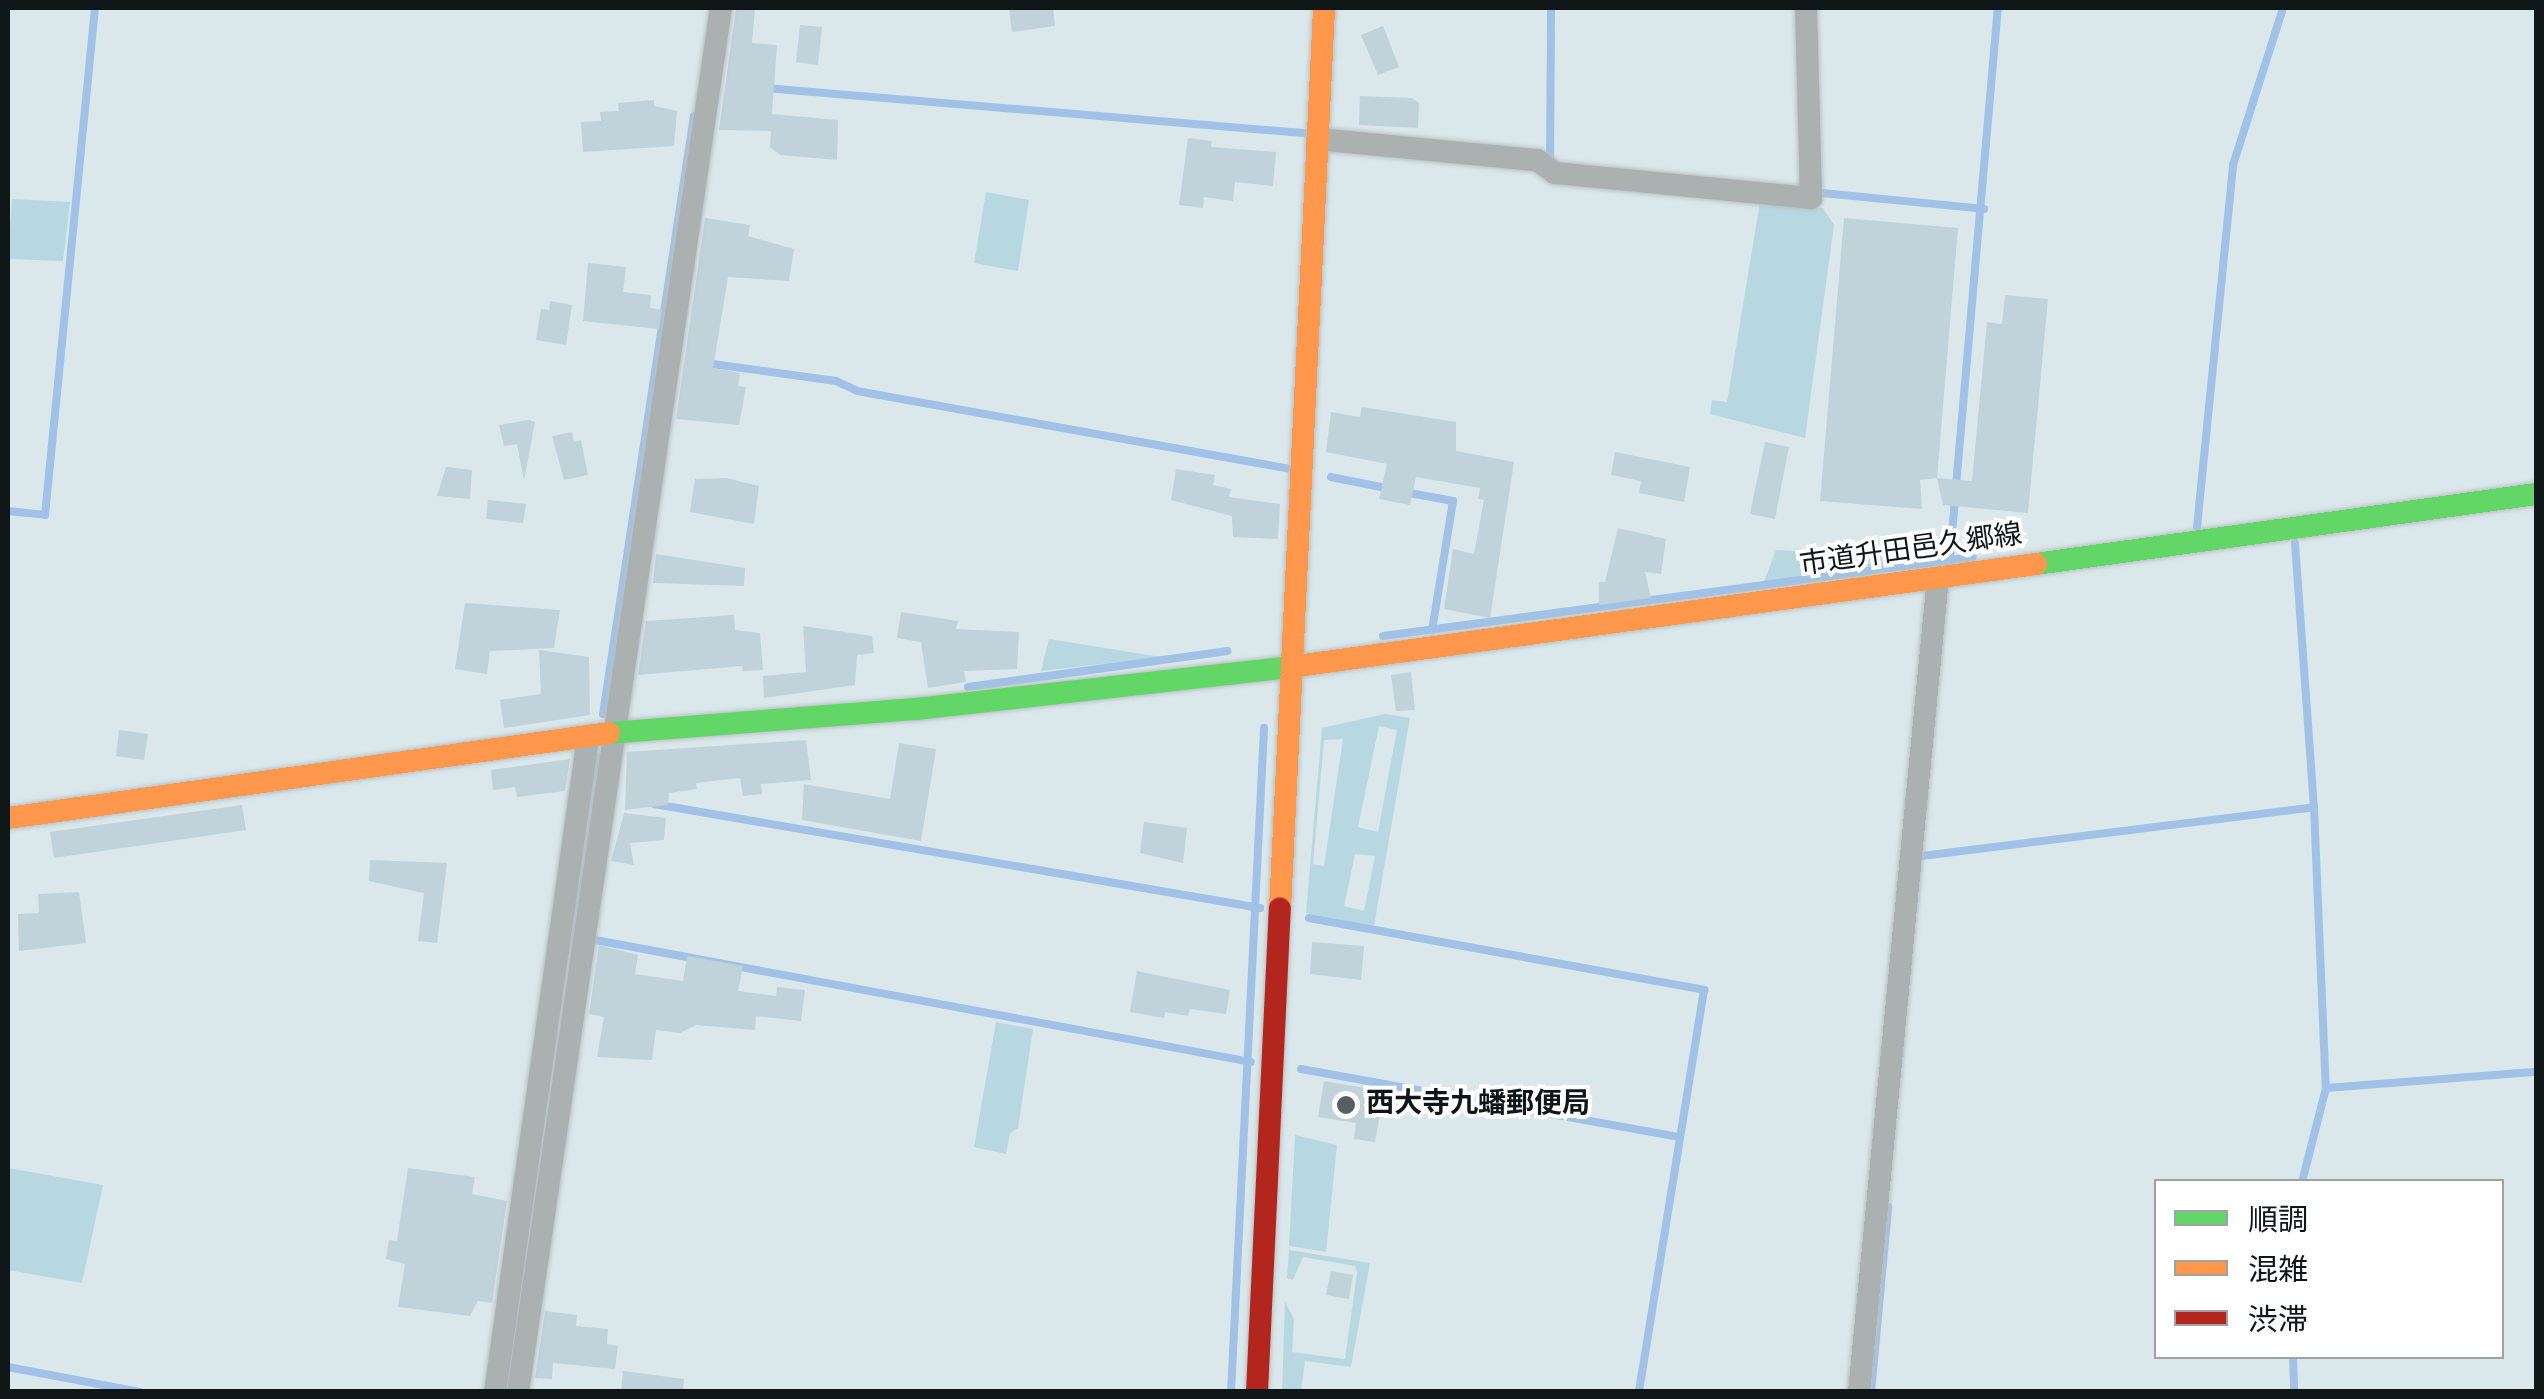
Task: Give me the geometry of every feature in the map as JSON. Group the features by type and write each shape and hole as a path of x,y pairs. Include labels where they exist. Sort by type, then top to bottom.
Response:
{"street":[{"path":"518,1392 721,8"},
{"path":"1257,1392 1324,8"},
{"path":"1318,138 1537,160 1556,174 1810,192 1806,8"},
{"name":"市道升田邑久郷線","path":"8,818 612,733 916,709 1294,664 2536,494"},
{"path":"1859,1392 1945,577"},
{"path":"494,1392 588,738"}],"shaded area":[{"path":"986,192 1029,200 1018,271 974,263"},
{"path":"12,199 70,202 63,261 8,259"},
{"path":"1760,202 1823,208 1834,225 1805,438 1710,414 1712,400 1727,402"},
{"path":"1776,550 1926,559 1764,582"},
{"path":"1049,639 1161,657 1041,671"},
{"path":"1385,714 1410,718 1374,926 1306,913 1322,728","holes":["1379,726 1397,730 1378,832 1358,827","1343,739 1323,866 1313,864 1324,740","1355,854 1375,856 1364,911 1344,906"]},
{"path":"996,1022 1033,1029 1018,1128 1010,1133 1006,1154 974,1147"},
{"path":"1295,1135 1337,1145 1326,1252 1289,1246"},
{"path":"8,1168 103,1185 82,1283 8,1270"},
{"path":"1289,1250 1370,1263 1351,1367 1305,1361 1301,1391 1282,1391 1285,1302 1294,1319 1292,1352 1345,1359 1357,1273 1355,1266 1303,1257 1293,1280 1287,1278"}],"building":[{"path":"736,8 755,8 752,43 777,45 772,114 838,120 837,160 780,155 770,147 771,131 719,130"},
{"path":"1009,8 1053,8 1055,26 1012,32"},
{"path":"800,25 822,27 818,65 796,62"},
{"path":"1383,26 1399,67 1378,75 1361,35"},
{"path":"1360,96 1412,98 1419,103 1418,128 1359,125"},
{"path":"654,100 654,106 677,111 674,146 583,152 581,122 601,121 600,112 619,111 618,103"},
{"path":"1188,138 1212,141 1211,147 1276,152 1273,186 1235,182 1233,201 1204,197 1203,208 1179,205"},
{"path":"705,218 750,225 748,236 794,249 789,281 728,277 713,368 740,373 738,386 746,387 739,425 676,419"},
{"path":"1844,218 1958,228 1937,478 1920,480 1922,509 1820,501"},
{"path":"588,263 626,267 623,292 651,295 650,308 662,310 659,329 583,321"},
{"path":"2005,295 2048,299 2028,513 1943,505 1937,478 1972,481 1987,322 2002,324"},
{"path":"550,301 572,305 566,345 536,340 541,309 549,310"},
{"path":"1362,407 1456,422 1456,451 1514,462 1490,618 1444,609 1453,549 1474,554 1484,500 1478,499 1480,488 1416,477 1410,505 1379,499 1387,464 1326,452 1331,412 1360,417"},
{"path":"535,422 524,480 517,444 504,446 499,425"},
{"path":"572,432 574,442 581,440 588,475 564,480 552,436"},
{"path":"1765,442 1789,447 1775,519 1750,514"},
{"path":"1615,452 1690,467 1684,502 1639,493 1641,481 1611,475"},
{"path":"446,467 472,470 470,499 437,496"},
{"path":"1176,469 1215,475 1213,485 1231,489 1229,497 1280,504 1278,539 1233,537 1232,516 1171,500"},
{"path":"726,478 759,486 754,524 690,512 695,479"},
{"path":"488,500 526,504 523,523 486,519"},
{"path":"1618,528 1666,539 1661,574 1645,572 1651,598 1599,605 1599,582 1605,582"},
{"path":"656,554 745,568 744,586 653,583"},
{"path":"465,603 560,610 554,648 490,651 487,674 455,669"},
{"path":"901,612 958,621 956,629 1019,632 1017,669 964,671 966,682 928,688 921,642 897,638"},
{"path":"734,615 735,630 760,633 763,670 743,671 742,666 638,675 646,621"},
{"path":"803,626 872,636 874,653 857,655 855,685 764,698 763,676 806,672"},
{"path":"539,650 589,657 590,715 504,728 500,700 541,694"},
{"path":"1411,672 1415,710 1396,711 1391,675"},
{"path":"119,730 148,734 144,760 116,756"},
{"path":"806,740 811,780 761,784 762,794 743,796 740,778 696,783 697,789 669,793 668,805 625,810 627,752"},
{"path":"899,743 936,749 921,841 802,820 804,784 890,799"},
{"path":"570,759 565,791 517,797 515,787 493,790 491,770"},
{"path":"242,805 246,830 54,858 50,832"},
{"path":"624,813 666,818 664,840 630,843 634,865 611,861"},
{"path":"1144,822 1187,828 1183,863 1140,853"},
{"path":"370,860 447,863 437,943 418,941 424,893 369,881"},
{"path":"79,892 86,943 19,951 18,914 39,913 38,894"},
{"path":"1312,942 1364,946 1361,980 1310,974"},
{"path":"599,945 638,955 635,974 683,981 687,956 743,966 738,991 776,996 777,987 805,990 801,1021 756,1016 755,1030 696,1025 680,1033 656,1030 652,1060 597,1057 604,1017 589,1014"},
{"path":"1137,971 1230,990 1226,1014 1190,1009 1188,1016 1165,1012 1164,1018 1130,1012"},
{"path":"1324,1081 1384,1091 1375,1142 1354,1139 1356,1123 1318,1117"},
{"path":"408,1168 475,1177 472,1194 507,1201 492,1303 478,1301 470,1316 398,1307 405,1264 386,1259 389,1240 397,1241"},
{"path":"1331,1271 1353,1275 1349,1299 1326,1295"},
{"path":"545,1311 577,1315 576,1326 608,1329 607,1344 618,1346 615,1369 553,1363 552,1379 535,1378"},
{"path":"623,1371 684,1379 683,1392 621,1392"}],"waterway":[{"path":"8,511 45,515 95,8"},
{"path":"1550,162 1551,8"},
{"path":"1956,486 1998,8"},
{"path":"2197,527 2233,165 2283,8"},
{"path":"765,88 1303,133"},
{"path":"603,714 694,116"},
{"path":"1812,192 1984,209"},
{"path":"705,363 836,381 857,391 1287,468"},
{"path":"1331,477 1391,489"},
{"path":"1404,492 1453,501 1432,630"},
{"path":"1949,566 1955,500"},
{"path":"2295,543 2314,807"},
{"path":"1383,636 1973,557"},
{"path":"968,687 1228,651"},
{"path":"1231,1392 1264,728"},
{"path":"571,950 599,757"},
{"path":"654,804 1260,908"},
{"path":"1922,856 2314,807 2326,1088 2303,1179"},
{"path":"1309,918 1704,990 1639,1392"},
{"path":"590,939 1251,1062"},
{"path":"1301,1069 1680,1137"},
{"path":"2326,1088 2536,1072"},
{"path":"1871,1392 1888,1207"},
{"path":"2293,1359 2294,1392"},
{"path":"8,1367 140,1392"}],"traffic: fast":[{"path":"2036,564 2536,494"},
{"path":"609,733 916,709 1297,666"}],"traffic: slow":[{"path":"1280,909 1324,8"},
{"path":"1297,666 2036,564"},
{"path":"8,818 609,733"}],"traffic: jam":[{"path":"1257,1392 1280,909"}],"place":[{"name":"西大寺九蟠郵便局","path":"1346,1105"}]}
